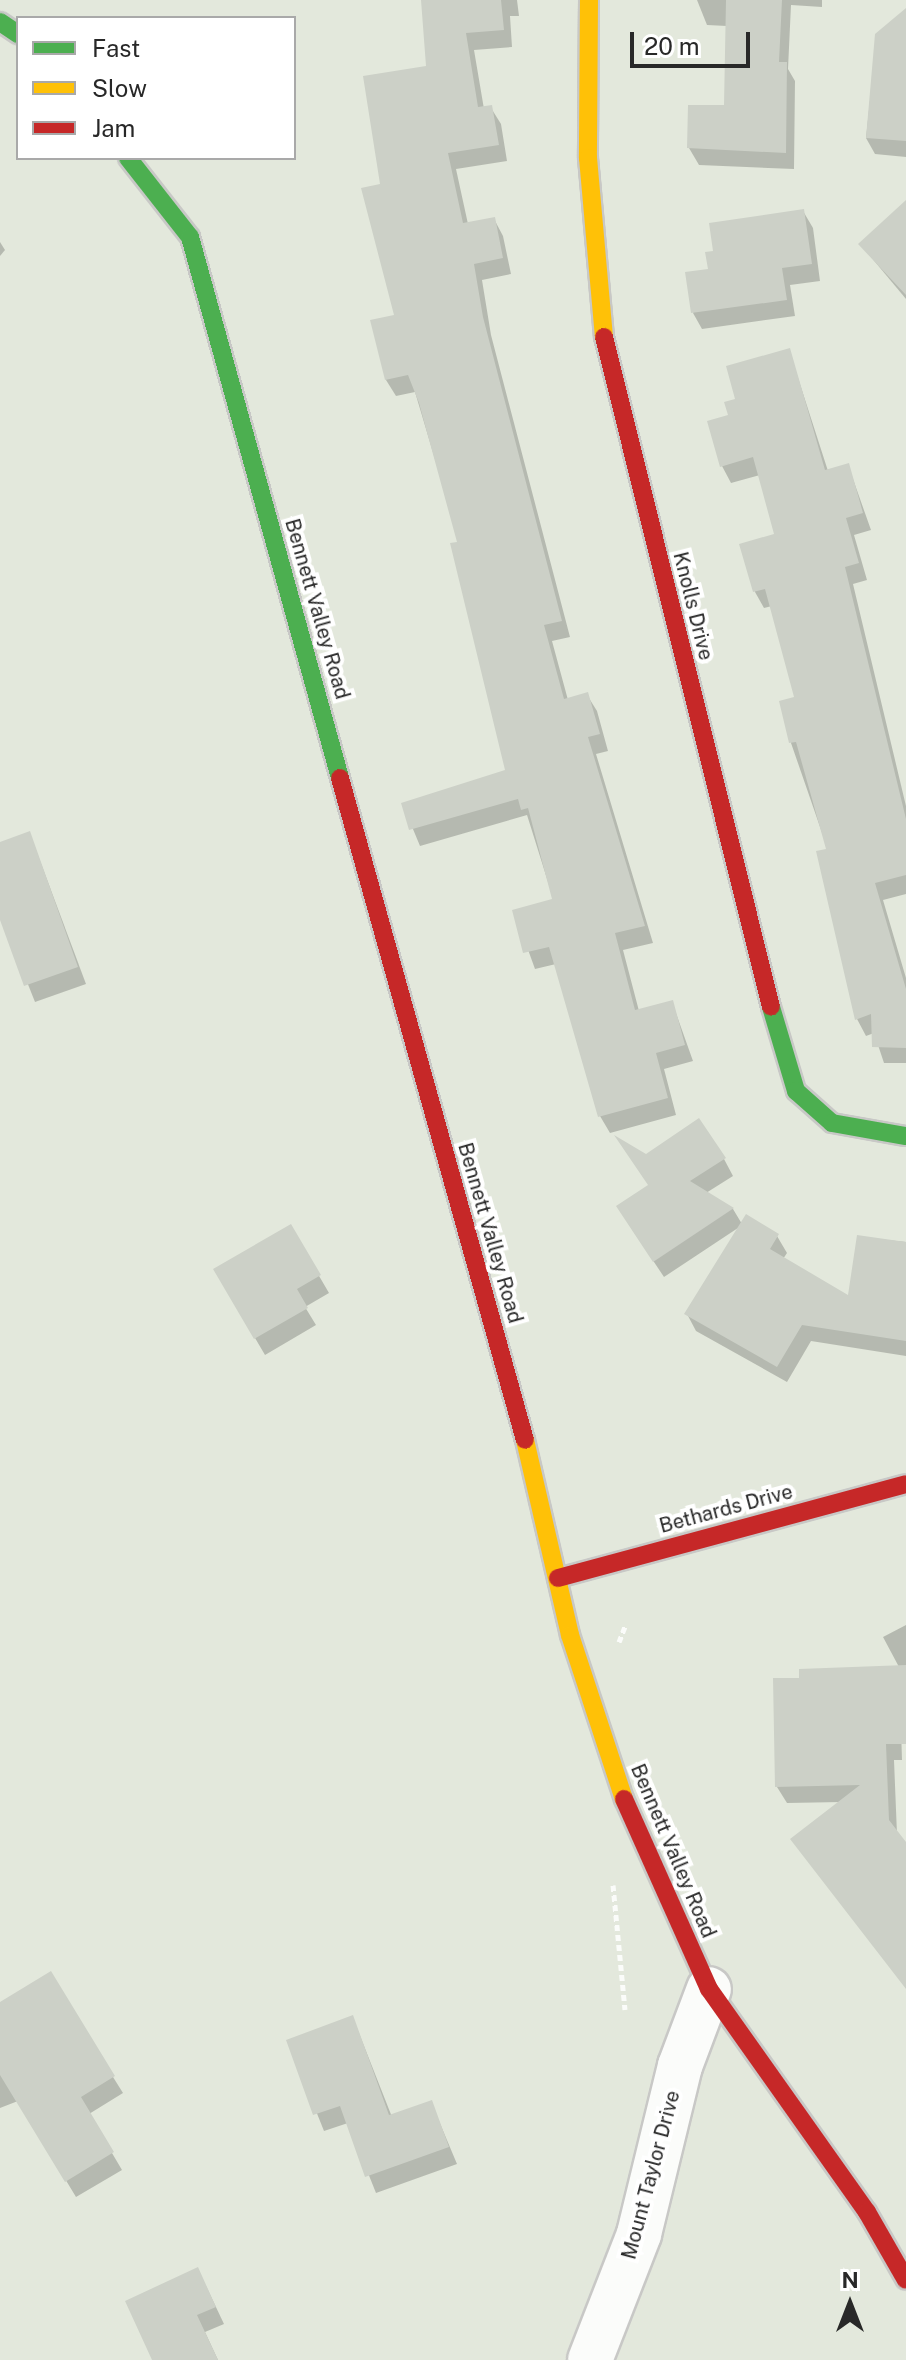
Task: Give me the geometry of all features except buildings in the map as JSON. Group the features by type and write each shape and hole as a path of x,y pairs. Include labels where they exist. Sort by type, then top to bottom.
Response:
{"street":[{"name":"Knolls Drive","path":"589,0 588,158 605,346 764,983 796,1091 832,1123 906,1136"},
{"name":"Bennett Valley Road","path":"130,160 190,237 532,1466 570,1635 617,1783 709,1989 867,2212 906,2280"},
{"name":"Bethards Drive","path":"558,1578 906,1484"},
{"name":"Mount Taylor Drive","path":"590,2360 639,2234 680,2066 709,1989"}],"path":[{"path":"611,1872 625,2009"}],"traffic: fast":[{"path":"0,22 16,33"},
{"path":"130,160 190,237 340,778"},
{"path":"771,1007 796,1091 832,1123 906,1136"}],"traffic: slow":[{"path":"589,0 588,158 604,337"},
{"path":"525,1440 570,1635 624,1799"}],"traffic: jam":[{"path":"604,337 771,1007"},
{"path":"340,778 525,1440"},
{"path":"558,1578 906,1484"},
{"path":"624,1799 709,1989 867,2212 906,2280"}]}
